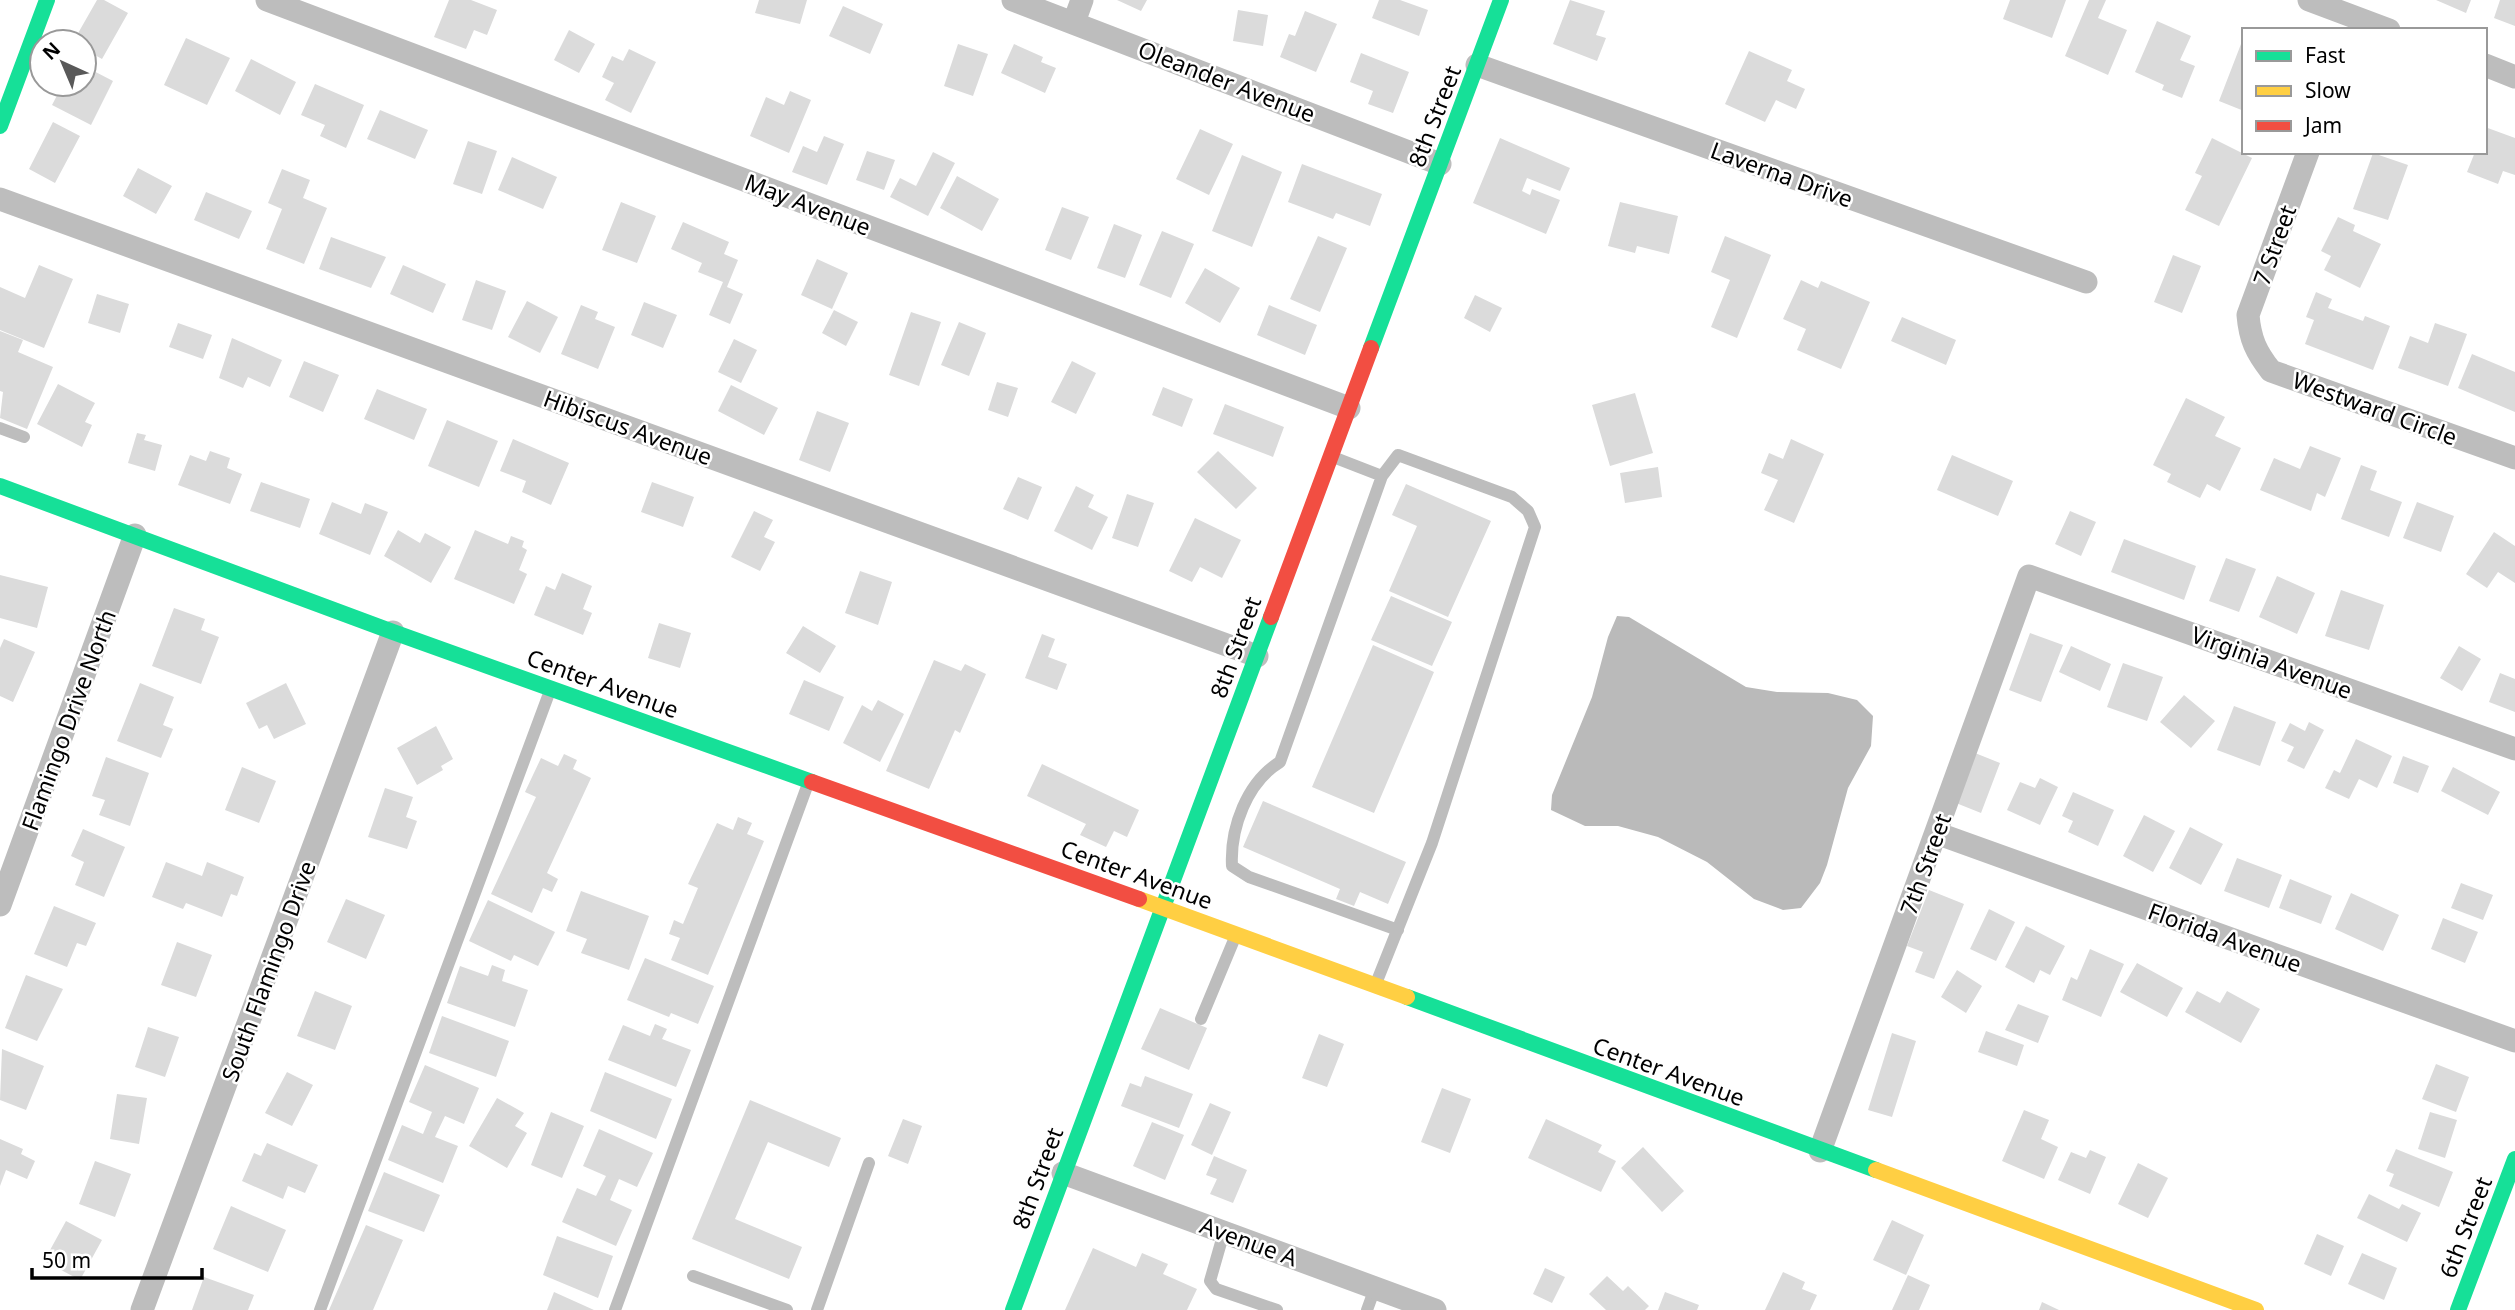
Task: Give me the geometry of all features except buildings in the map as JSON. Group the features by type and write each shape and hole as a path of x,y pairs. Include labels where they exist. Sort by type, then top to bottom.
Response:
{"street":[{"path":"0,126 47,0"},
{"name":"May Avenue","path":"267,0 1349,408"},
{"name":"Oleander Avenue","path":"1013,0 1440,164"},
{"path":"1074,22 1082,0"},
{"name":"8th Street","path":"1013,1310 1502,0"},
{"path":"2309,0 2355,24 2378,28"},
{"name":"Laverna Drive","path":"1477,65 2086,282"},
{"path":"2487,66 2515,76"},
{"name":"7 Street","path":"2250,338 2248,315 2307,154"},
{"name":"Hibiscus Avenue","path":"0,199 1256,656"},
{"name":"Westward Circle","path":"2250,338 2271,370 2515,458"},
{"name":"Center Avenue","path":"0,486 393,632 1162,907 2256,1310"},
{"name":"Flamingo Drive North","path":"0,905 135,535"},
{"name":"Virginia Avenue","path":"2029,576 2515,749"},
{"name":"7th Street","path":"1820,1151 2029,576"},
{"name":"South Flamingo Drive","path":"142,1310 393,632"},
{"name":"Florida Avenue","path":"1936,833 2515,1041"},
{"name":"6th Street","path":"2458,1310 2515,1159"},
{"name":"Avenue A","path":"1063,1173 1435,1310"}],"lane":[{"path":"0,428 24,437"},
{"path":"1375,986 1398,930 1432,843 1535,527 1528,511 1512,497 1398,455 1382,476 1280,762 1266,770 1250,790 1231,848 1232,866 1248,877 1398,930"},
{"path":"1331,456 1382,476"},
{"path":"320,1310 551,688"},
{"path":"615,1310 809,781"},
{"path":"1201,1020 1236,935"},
{"path":"817,1310 869,1163"},
{"path":"1224,1232 1210,1281 1216,1289 1277,1310"},
{"path":"692,1276 787,1310"},
{"path":"1367,1310 1375,1288"}],"shaded area":[{"path":"1617,616 1629,617 1746,687 1777,692 1828,693 1857,700 1873,716 1871,746 1848,788 1827,865 1820,883 1801,908 1783,910 1754,899 1707,862 1658,837 1618,826 1585,826 1551,810 1552,795 1592,697 1608,637"}],"traffic: fast":[{"path":"0,126 47,0"},
{"path":"1371,348 1501,0"},
{"path":"0,486 393,632 812,782"},
{"path":"1013,1310 1271,617"},
{"path":"1407,997 1876,1170"},
{"path":"2458,1310 2515,1159"}],"traffic: slow":[{"path":"1139,899 1407,997"},
{"path":"1876,1170 2256,1310"}],"traffic: jam":[{"path":"1271,617 1371,348"},
{"path":"812,782 1139,899"}]}
